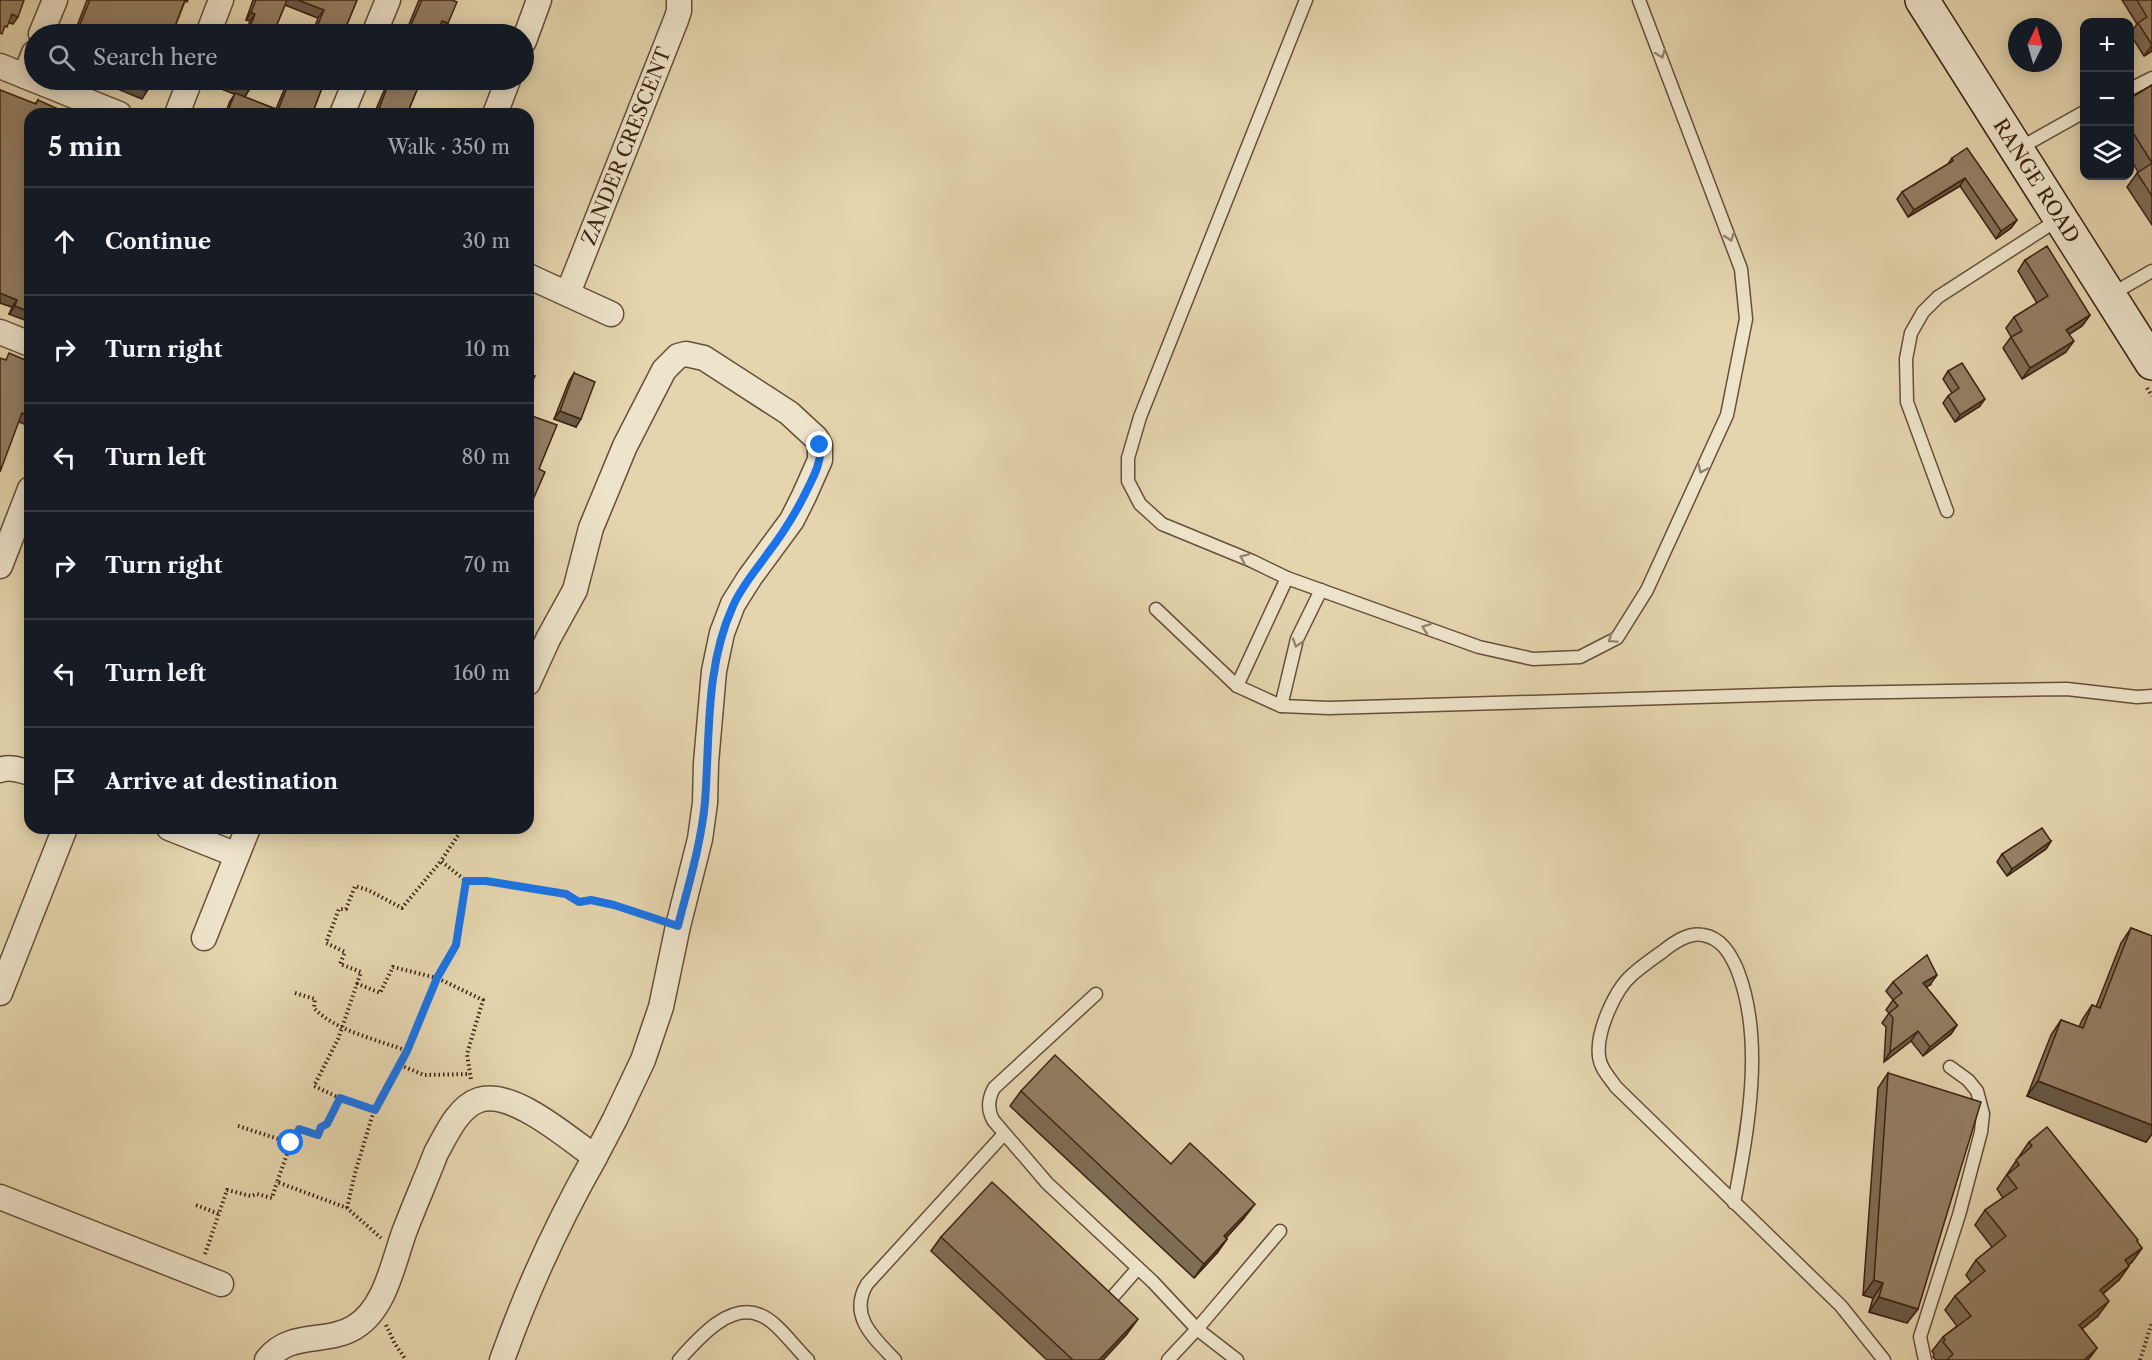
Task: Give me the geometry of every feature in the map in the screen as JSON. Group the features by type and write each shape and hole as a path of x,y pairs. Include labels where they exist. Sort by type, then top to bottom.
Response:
{"main road":[{"name":"RANGE ROAD","path":"1922,0 2152,363"}],"street":[{"path":"46,24 55,0"},
{"path":"212,24 221,0"},
{"path":"378,24 388,0"},
{"path":"530,24 539,0"},
{"name":"ZANDER CRESCENT","path":"568,293 676,20 679,0"},
{"path":"0,66 24,76"},
{"path":"60,90 104,108"},
{"path":"179,108 186,90"},
{"path":"344,108 352,90"},
{"path":"497,108 504,90"},
{"path":"534,279 611,314"},
{"path":"0,333 24,342"},
{"path":"502,1360 522,1304 569,1203 595,1158 643,1059 661,1007 700,839 705,803 714,671 722,633 734,604 792,520 816,472 821,452 816,438 789,413 704,358 686,354 678,356 664,370 625,446 591,528 575,590 534,670"},
{"path":"0,566 24,504"},
{"path":"0,770 5,768 24,771"},
{"path":"0,993 63,834"},
{"path":"184,834 237,855"},
{"path":"204,938 246,834"},
{"path":"267,1360 274,1350 285,1344 340,1334 355,1328 367,1317 383,1292 436,1153 459,1116 478,1100 498,1098 515,1103 595,1158"},
{"path":"0,1197 221,1284"}],"lane":[{"path":"1306,0 1140,417 1128,458 1128,481 1140,504 1162,524 1287,578 1479,646 1533,659 1580,657 1617,638 1647,590 1727,415 1746,319 1741,269 1639,0"},
{"path":"2134,87 2152,78"},
{"path":"2017,149 2080,115"},
{"path":"1947,511 1907,402 1906,359 1911,333 1923,312 1938,297 2060,218"},
{"path":"2109,296 2152,271"},
{"path":"1237,686 1287,578"},
{"path":"1281,706 1297,639 1321,590"},
{"path":"1156,609 1237,686 1281,706 1329,708 2067,689 2137,697 2152,701"},
{"path":"2137,697 2152,696"},
{"path":"1734,1203 1746,1137 1751,1090 1750,1030 1746,992 1729,952 1723,945 1704,935 1695,935 1676,941 1631,975 1615,996 1599,1040 1600,1066 1616,1087 1734,1203 1841,1306 1884,1360"},
{"path":"1096,994 994,1088 988,1103 989,1114 1047,1183 1138,1268 1197,1329 1237,1360"},
{"path":"1925,1360 1920,1337 1959,1215 1981,1132 1983,1114 1977,1091 1968,1080 1950,1067"},
{"path":"895,1360 863,1322 860,1309 862,1291 902,1244 1004,1134"},
{"path":"1168,1360 1280,1231"},
{"path":"1109,1300 1138,1268"},
{"path":"679,1360 692,1345 724,1318 736,1313 749,1312 761,1315 774,1325 808,1360"}],"path":[{"path":"375,1110 314,1086 343,1027 361,972 340,964 345,952 326,943 339,909 346,909 355,886 368,890 402,908 441,861 459,834"},
{"path":"441,861 466,881 486,881 566,894 579,902 591,900 614,905 678,926"},
{"path":"346,1208 375,1110 407,1051 437,978 456,945 466,881"},
{"path":"356,983 380,993 393,967 437,978 483,1000 467,1054 473,1091 478,1100"},
{"path":"295,993 315,999 314,1008 319,1014 343,1027 407,1051"},
{"path":"400,1065 424,1075 470,1074"},
{"path":"203,1259 227,1190 272,1198 291,1143 295,1140 299,1129 318,1135 321,1127 327,1124 340,1098"},
{"path":"238,1126 291,1143"},
{"path":"277,1182 346,1208 362,1224 398,1252"},
{"path":"196,1205 219,1214"},
{"path":"375,1306 406,1360"},
{"path":"2140,1360 2152,1322"}],"building":[{"path":"0,0 24,0 18,17 12,14 2,34 0,33"},
{"path":"90,0 185,0 176,24 80,24"},
{"path":"256,0 287,0 277,24 251,24 255,14 251,12"},
{"path":"298,0 357,0 347,24 318,24 324,10"},
{"path":"422,0 457,2 448,23 442,21 441,24 411,24"},
{"path":"2137,0 2152,0 2152,45 2138,23 2147,17"},
{"path":"2152,85 2152,163 2134,134 2134,96"},
{"path":"0,90 36,104 38,100 56,108 24,108 24,310 15,306 17,300 0,293"},
{"path":"286,90 321,90 314,108 279,108"},
{"path":"386,90 417,90 409,108 379,108"},
{"path":"235,93 273,108 229,108"},
{"path":"1967,148 2017,220 2001,231 1965,178 1914,210 1902,192 1953,161 1952,158"},
{"path":"2152,163 2152,196 2137,173"},
{"path":"2047,246 2090,315 2066,330 2074,341 2030,368 2011,337 2022,331 2014,317 2048,296 2025,260"},
{"path":"9,353 24,359 24,414 22,413 0,472 0,358 6,360"},
{"path":"1962,363 1985,399 1960,415 1948,396 1959,388 1948,371"},
{"path":"574,373 595,382 581,419 560,411"},
{"path":"534,417 557,425 539,469 545,472 534,497"},
{"path":"2042,828 2051,841 2012,869 2002,854"},
{"path":"2131,928 2152,936 2152,1125 2038,1081 2061,1020 2083,1028 2092,1005 2100,1008"},
{"path":"1927,955 1937,975 1923,983 1957,1025 1930,1047 1918,1031 1890,1052 1893,1018 1889,1013 1898,1006 1893,1000 1902,993 1893,982"},
{"path":"1055,1055 1171,1164 1190,1143 1255,1204 1224,1236 1227,1239 1204,1264 1021,1091"},
{"path":"1888,1073 1981,1102 1918,1309 1879,1297 1883,1283 1874,1280"},
{"path":"2047,1127 2142,1248 2125,1260 2129,1266 2100,1290 2109,1301 2079,1325 2097,1348 2084,1360 1947,1360 1953,1354 1943,1342 1945,1340 1943,1337 1971,1316 1955,1296 1985,1271 1976,1260 2006,1236 1985,1210 2017,1188 2007,1175 2019,1165 2016,1160 2032,1146 2029,1142"},
{"path":"992,1182 1138,1319 1099,1360 1073,1360 941,1237"}],"route":[{"path":"291,1143 295,1140 299,1129 318,1135 321,1127 327,1124 340,1098 375,1110 407,1051 437,978 456,945 466,881 486,881 566,894 579,902 591,900 614,905 678,926 700,839 705,803 714,671 722,633 734,604 750,578 792,520 816,472 820,460 820,445"}]}
